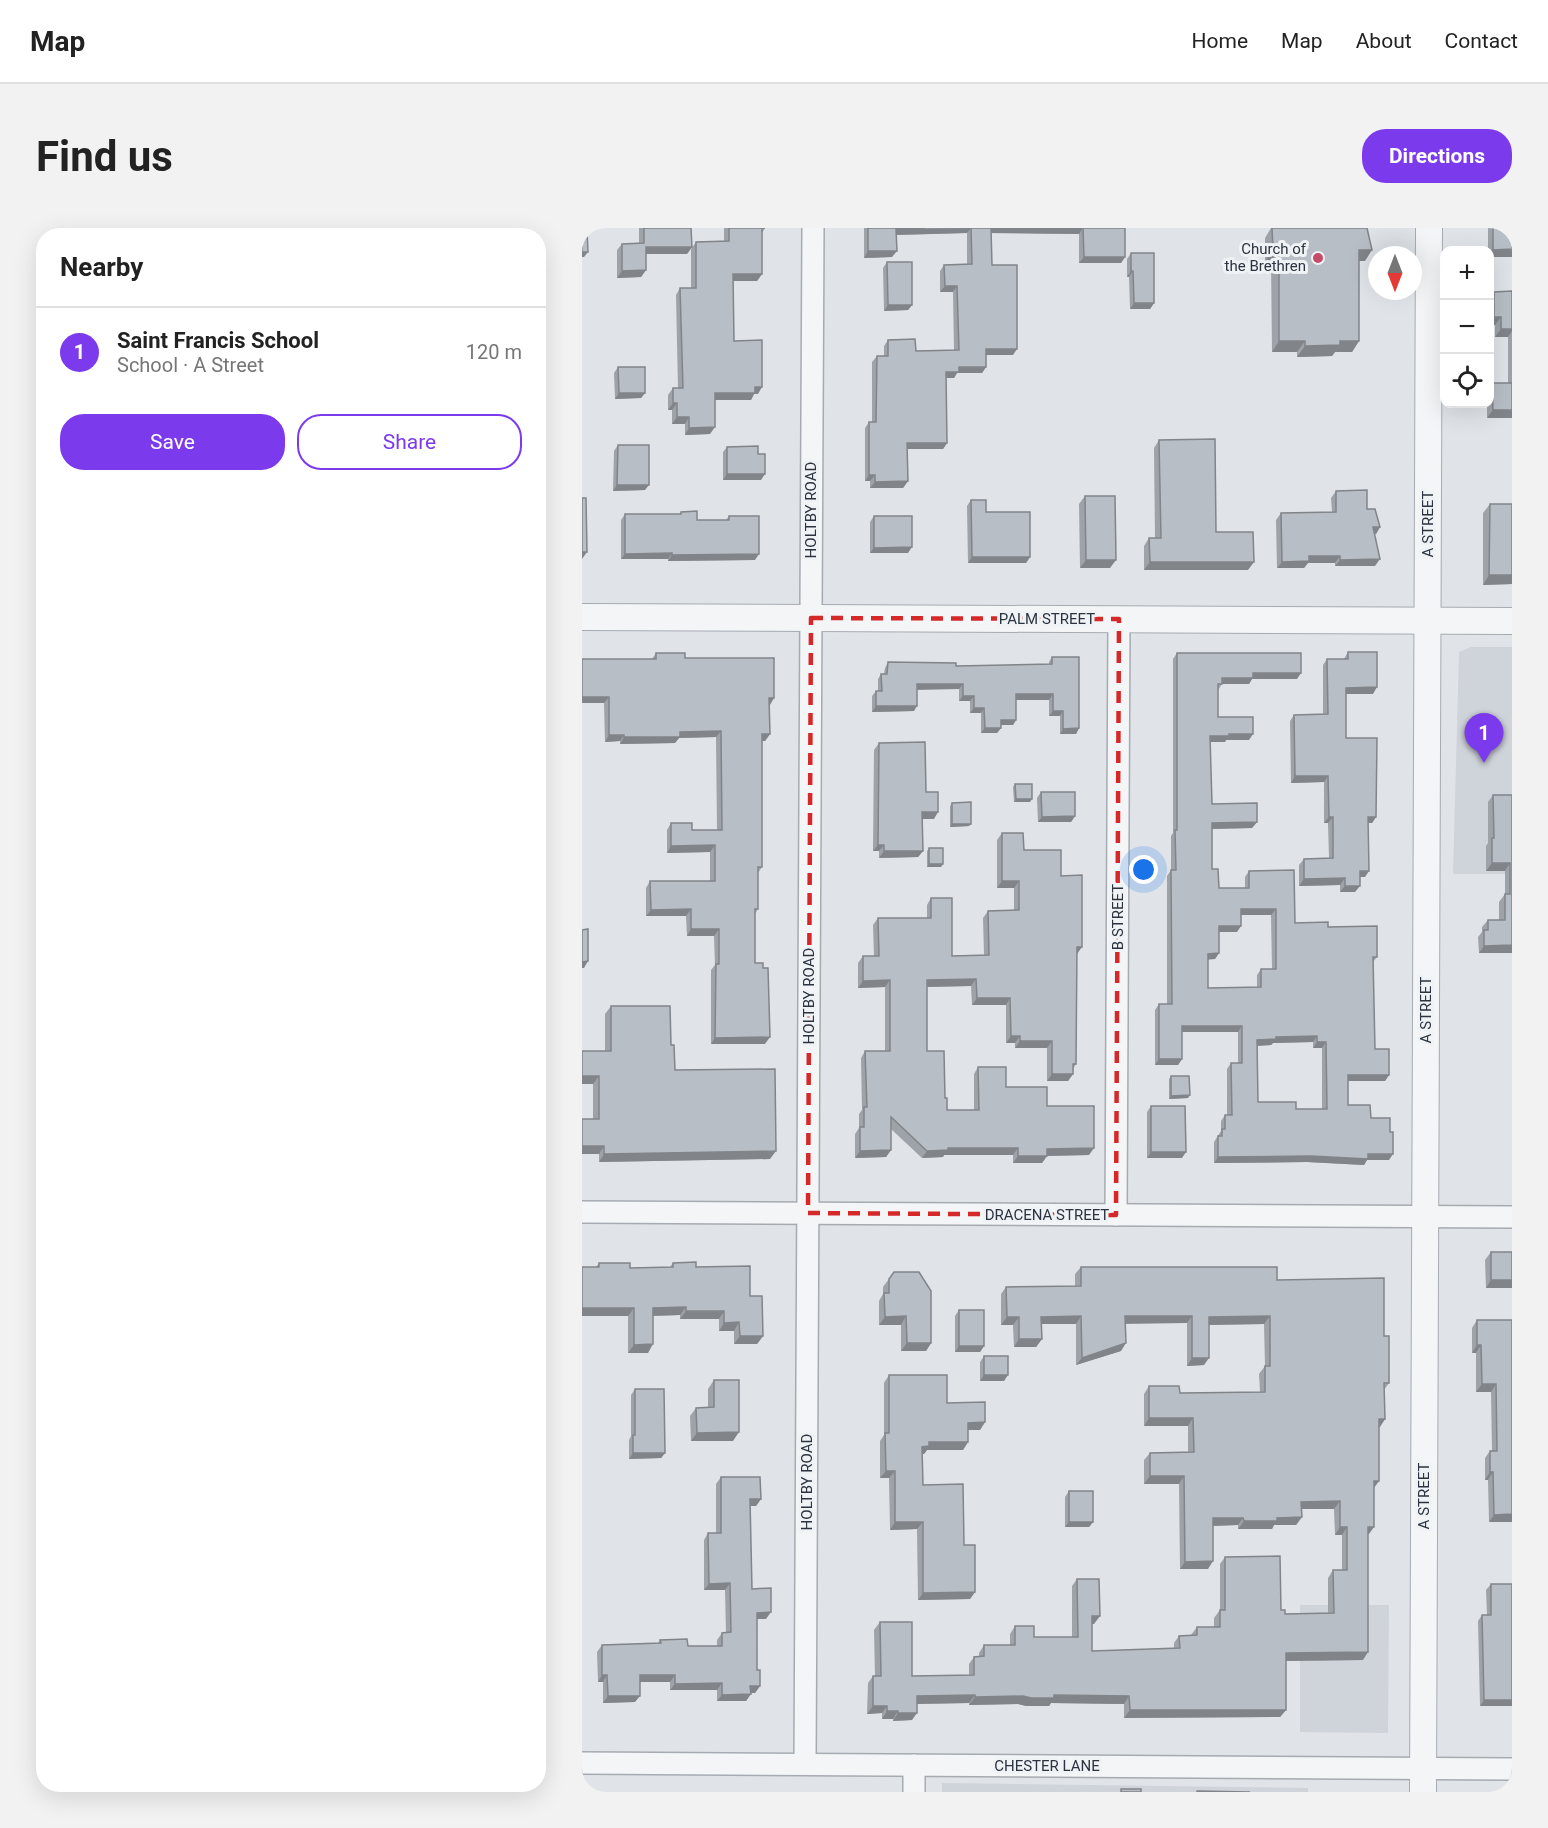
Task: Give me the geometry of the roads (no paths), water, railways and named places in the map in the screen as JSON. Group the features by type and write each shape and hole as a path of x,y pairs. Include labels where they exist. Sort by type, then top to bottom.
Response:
{"street":[{"name":"HOLTBY ROAD","path":"806,1764 813,228"},
{"name":"A STREET","path":"1423,1780 1429,228"},
{"name":"PALM STREET","path":"582,617 1512,621"},
{"name":"B STREET","path":"1116,1215 1119,619"},
{"name":"DRACENA STREET","path":"582,1212 1512,1217"},
{"name":"CHESTER LANE","path":"582,1763 914,1765 1423,1780 1512,1769"},
{"path":"914,1765 914,1792"}],"place":[{"name":"Church of the Brethren","path":"1318,258"},
{"name":"Saint Francis School","path":"1484,763"}]}
